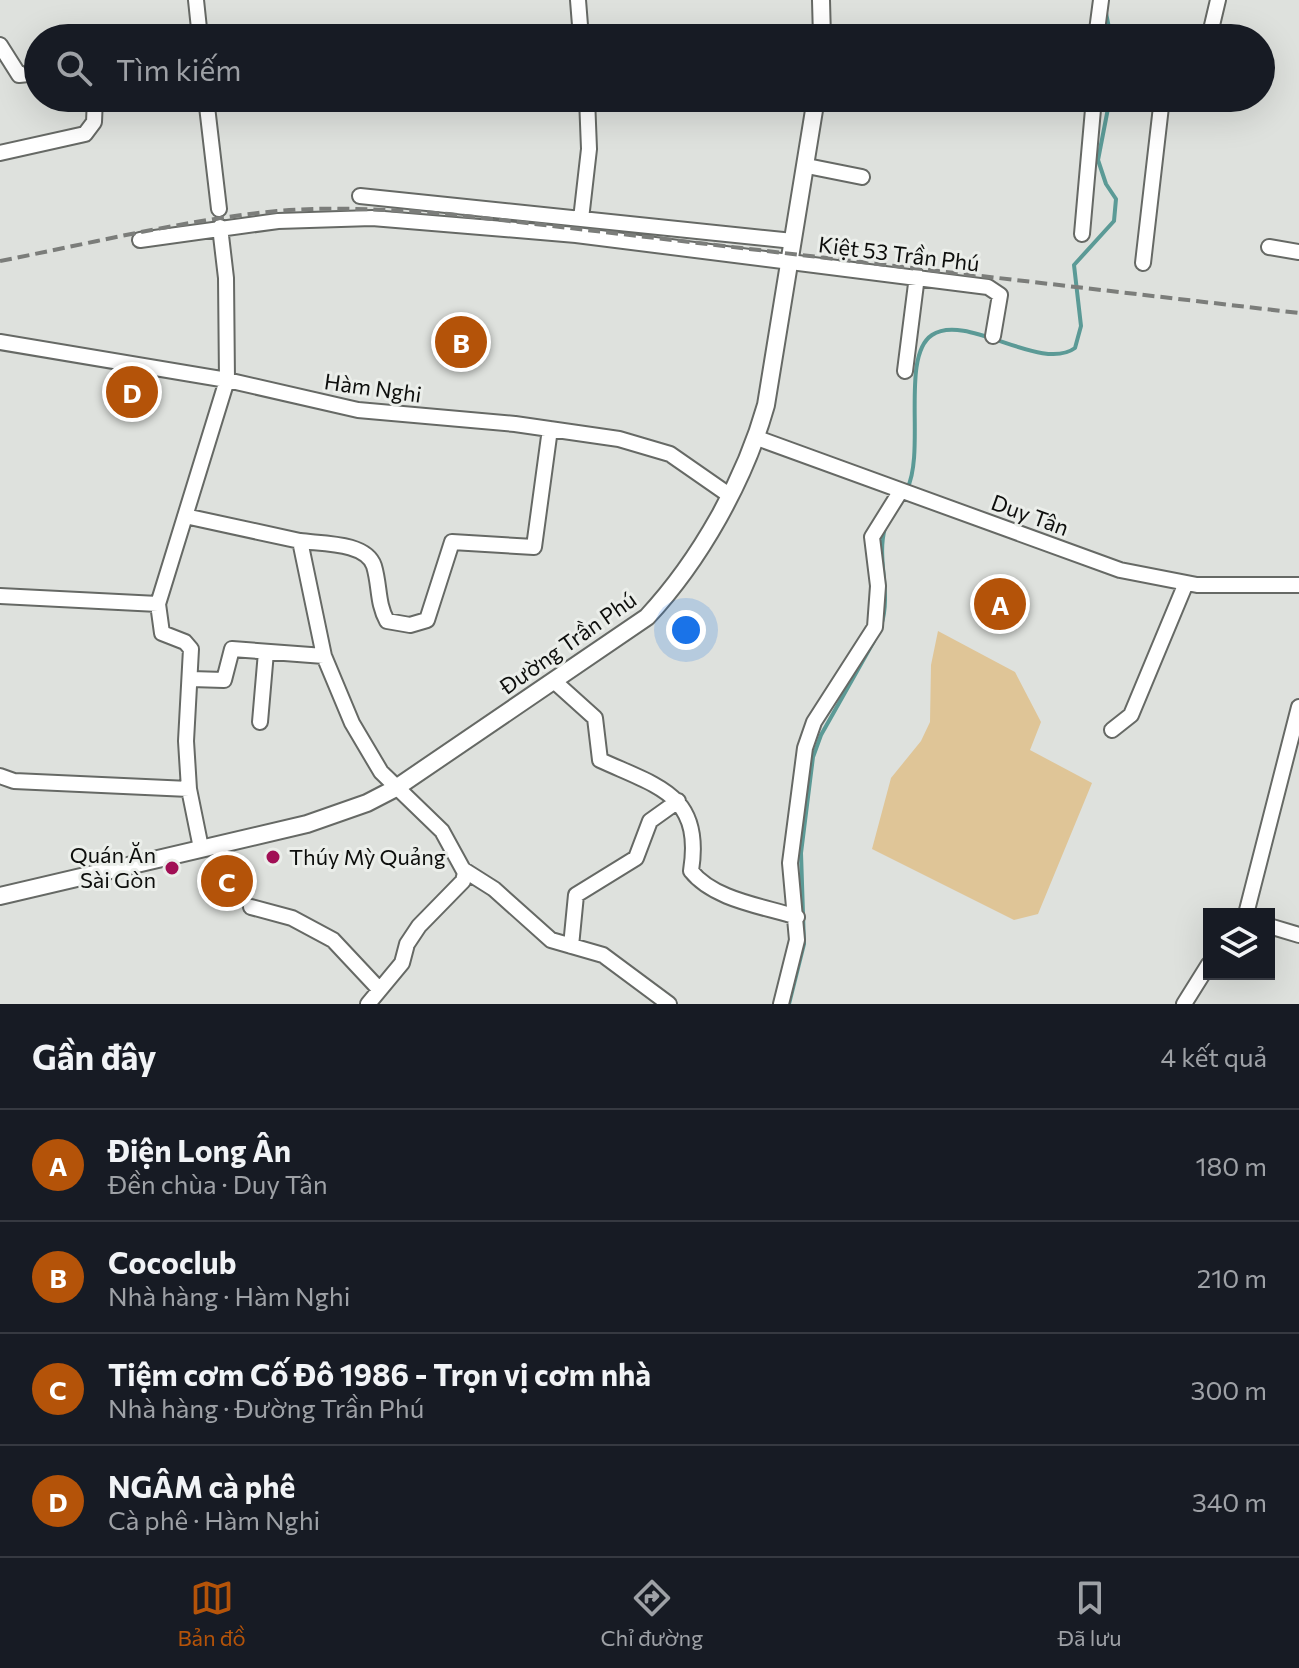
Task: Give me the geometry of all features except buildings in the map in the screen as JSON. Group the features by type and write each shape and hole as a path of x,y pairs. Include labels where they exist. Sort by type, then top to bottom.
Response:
{"street":[{"path":"196,0 199,24"},
{"path":"578,0 580,24"},
{"path":"821,0 822,24"},
{"path":"1098,24 1101,0"},
{"path":"1212,24 1218,0"},
{"path":"0,45 19,75 24,74"},
{"path":"0,153 85,134 94,122 94,112"},
{"path":"208,112 219,209"},
{"path":"581,219 589,149 588,112"},
{"name":"Đường Trần Phú","path":"0,896 321,820 396,788 647,617 664,598 729,495 757,438 766,405 814,112"},
{"path":"1082,234 1093,112"},
{"path":"1143,263 1160,112"},
{"path":"807,166 862,177"},
{"path":"360,196 793,241"},
{"name":"Kiệt 53 Trần Phú","path":"140,240 220,227 321,217 372,218 576,235 966,282 1000,295 993,336"},
{"path":"201,848 189,789 186,741 191,649 185,642 162,633 158,604 227,380 226,278 220,227"},
{"path":"1269,247 1299,252"},
{"path":"905,371 917,276"},
{"name":"Hàm Nghi","path":"0,342 227,380 358,410 550,429 646,445 670,454 729,495"},
{"path":"185,516 300,541 360,550 373,564 379,607 387,621 410,625 427,620 452,542 534,547 550,429"},
{"name":"Duy Tân","path":"757,438 1120,570 1186,583 1299,585"},
{"path":"781,1004 797,940 790,863 805,748 814,722 875,627 878,586 872,537 904,493"},
{"path":"300,541 324,656 352,723 381,772 442,831 464,870 494,889 551,940 603,955 669,1004"},
{"path":"1112,730 1131,715 1186,583"},
{"path":"0,596 158,604"},
{"path":"191,679 224,680 232,649 324,656"},
{"path":"260,722 266,652"},
{"path":"555,682 595,718 600,760 656,783 686,811 695,846 691,871 699,882 718,893 797,917"},
{"path":"1248,908 1299,707"},
{"path":"0,776 28,782 189,789"},
{"path":"571,946 576,895 636,858 650,821 678,801"},
{"path":"368,1004 378,988 402,963 407,944 419,926 463,881 464,870"},
{"path":"251,907 292,918 333,940 378,988"},
{"path":"1275,928 1299,935"},
{"path":"1184,1004 1203,974"}],"shaded area":[{"path":"938,631 1015,672 1041,722 1030,750 1092,783 1038,914 1014,920 872,849 891,778 921,741 930,722 931,665"}],"waterway":[{"path":"1106,13 1108,24"},
{"path":"907,489 914,452 917,363 923,346 932,335 947,330 964,331 1043,353 1060,354 1075,348 1081,326 1074,265 1114,221 1116,199 1106,184 1098,160 1107,112"},
{"path":"881,626 885,601 882,552 885,528"},
{"path":"789,1004 804,944 801,853 813,757 821,735 874,641"}],"railway":[{"path":"0,261 242,215 299,210 385,210 449,214 1299,313"}],"place":[{"name":"Cococlub","path":"461,342"},
{"name":"NGÂM cà phê","path":"132,392"},
{"name":"Điện Long Ân","path":"1000,604"},
{"name":"Thúy Mỳ Quảng","path":"273,857"},
{"name":"Quán Ăn Sài Gòn","path":"172,868"},
{"name":"Tiệm cơm Cố Đô 1986 - Trọn vị cơm nhà","path":"227,881"}]}
